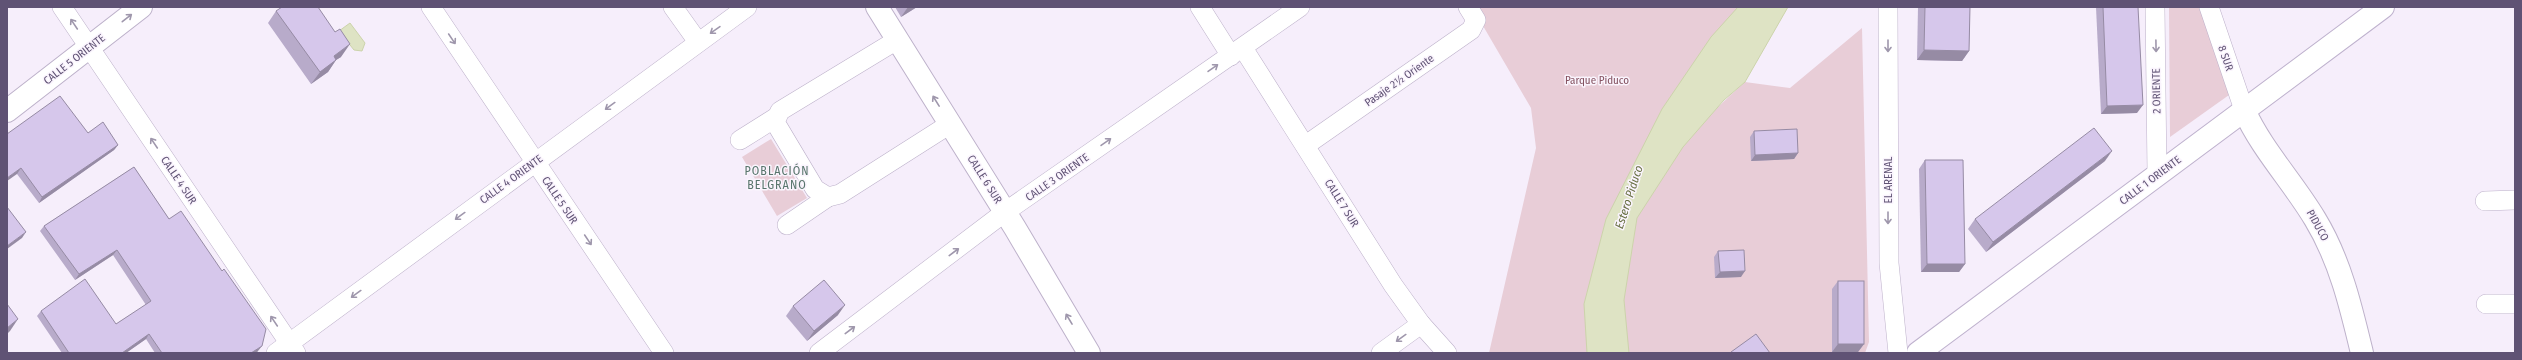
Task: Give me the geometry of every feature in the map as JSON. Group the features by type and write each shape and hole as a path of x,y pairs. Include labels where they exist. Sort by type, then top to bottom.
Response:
{"street":[{"name":"CALLE 4 SUR","path":"62,7 90,47 287,350"},
{"name":"CALLE 5 ORIENTE","path":"7,111 141,7"},
{"name":"CALLE 5 SUR","path":"431,7 664,353"},
{"path":"672,7 698,42"},
{"name":"CALLE 4 ORIENTE","path":"287,350 534,162 747,7"},
{"name":"CALLE 6 SUR","path":"877,7 1005,212 1089,353"},
{"name":"CALLE 7 SUR","path":"1200,7 1237,52 1306,145 1393,285 1421,324 1447,353"},
{"name":"CALLE 3 ORIENTE","path":"818,353 1005,212 1300,7"},
{"name":"Pasaje 2½ Oriente","path":"1306,145 1471,30 1476,20 1468,7"},
{"name":"EL ARENAL","path":"1888,7 1888,263 1898,353"},
{"name":"2 ORIENTE","path":"2155,7 2157,174"},
{"name":"8 SUR","path":"2208,7 2244,110"},
{"name":"CALLE 1 ORIENTE","path":"1918,353 2157,174 2384,7"},
{"path":"740,140 775,118 780,111 897,40"},
{"name":"PIDUCO","path":"2244,110 2261,141 2305,203 2326,238 2344,284 2362,353"},
{"path":"775,118 775,122 815,189 828,197"},
{"path":"787,225 828,197 840,194 950,124"},
{"path":"2485,201 2515,200"},
{"path":"2486,304 2515,304"},
{"path":"1381,353 1421,324"}],"green space":[{"name":"Parque Piduco","path":"1472,7 1773,7 1620,240 1618,353 1489,353 1536,148 1531,108"},
{"path":"2169,7 2200,7 2229,95 2170,137"},
{"path":"1862,28 1869,342 1865,353 1620,353 1624,271 1628,244 1634,222 1644,200 1674,156 1692,134 1745,82 1790,88"},
{"path":"771,139 807,198 777,216 742,157"}],"water":[{"name":"Estero Piduco","path":"1738,7 1788,7 1745,82 1724,100 1683,147 1637,218 1624,300 1629,353 1587,353 1584,304 1606,219 1662,109 1711,37"},
{"path":"350,23 365,43 362,51 354,50 339,31"}],"building":[{"path":"282,7 318,7 335,32 340,29 350,44 334,56 336,60 320,72 276,11"},
{"path":"1925,7 1970,7 1969,51 1924,50"},
{"path":"2103,7 2138,7 2143,105 2107,106"},
{"path":"60,96 88,133 103,122 118,145 42,197 21,168 7,178 7,134"},
{"path":"2094,128 2112,151 1993,242 1975,219"},
{"path":"1797,129 1798,153 1755,155 1754,131"},
{"path":"1925,160 1963,160 1965,264 1927,264"},
{"path":"134,167 169,219 181,211 222,271 224,269 266,329 262,346 251,353 162,353 149,334 122,353 69,353 41,311 85,279 116,324 151,301 117,250 79,274 44,226"},
{"path":"7,207 26,232 7,246"},
{"path":"1744,250 1745,271 1720,272 1718,251"},
{"path":"824,280 845,305 814,331 793,306"},
{"path":"1838,281 1864,281 1864,344 1838,344"},
{"path":"7,304 18,319 7,328"},
{"path":"1756,334 1770,353 1731,352"}],"district":[{"name":"POBLACIÓN BELGRANO","path":"777,178"}]}
